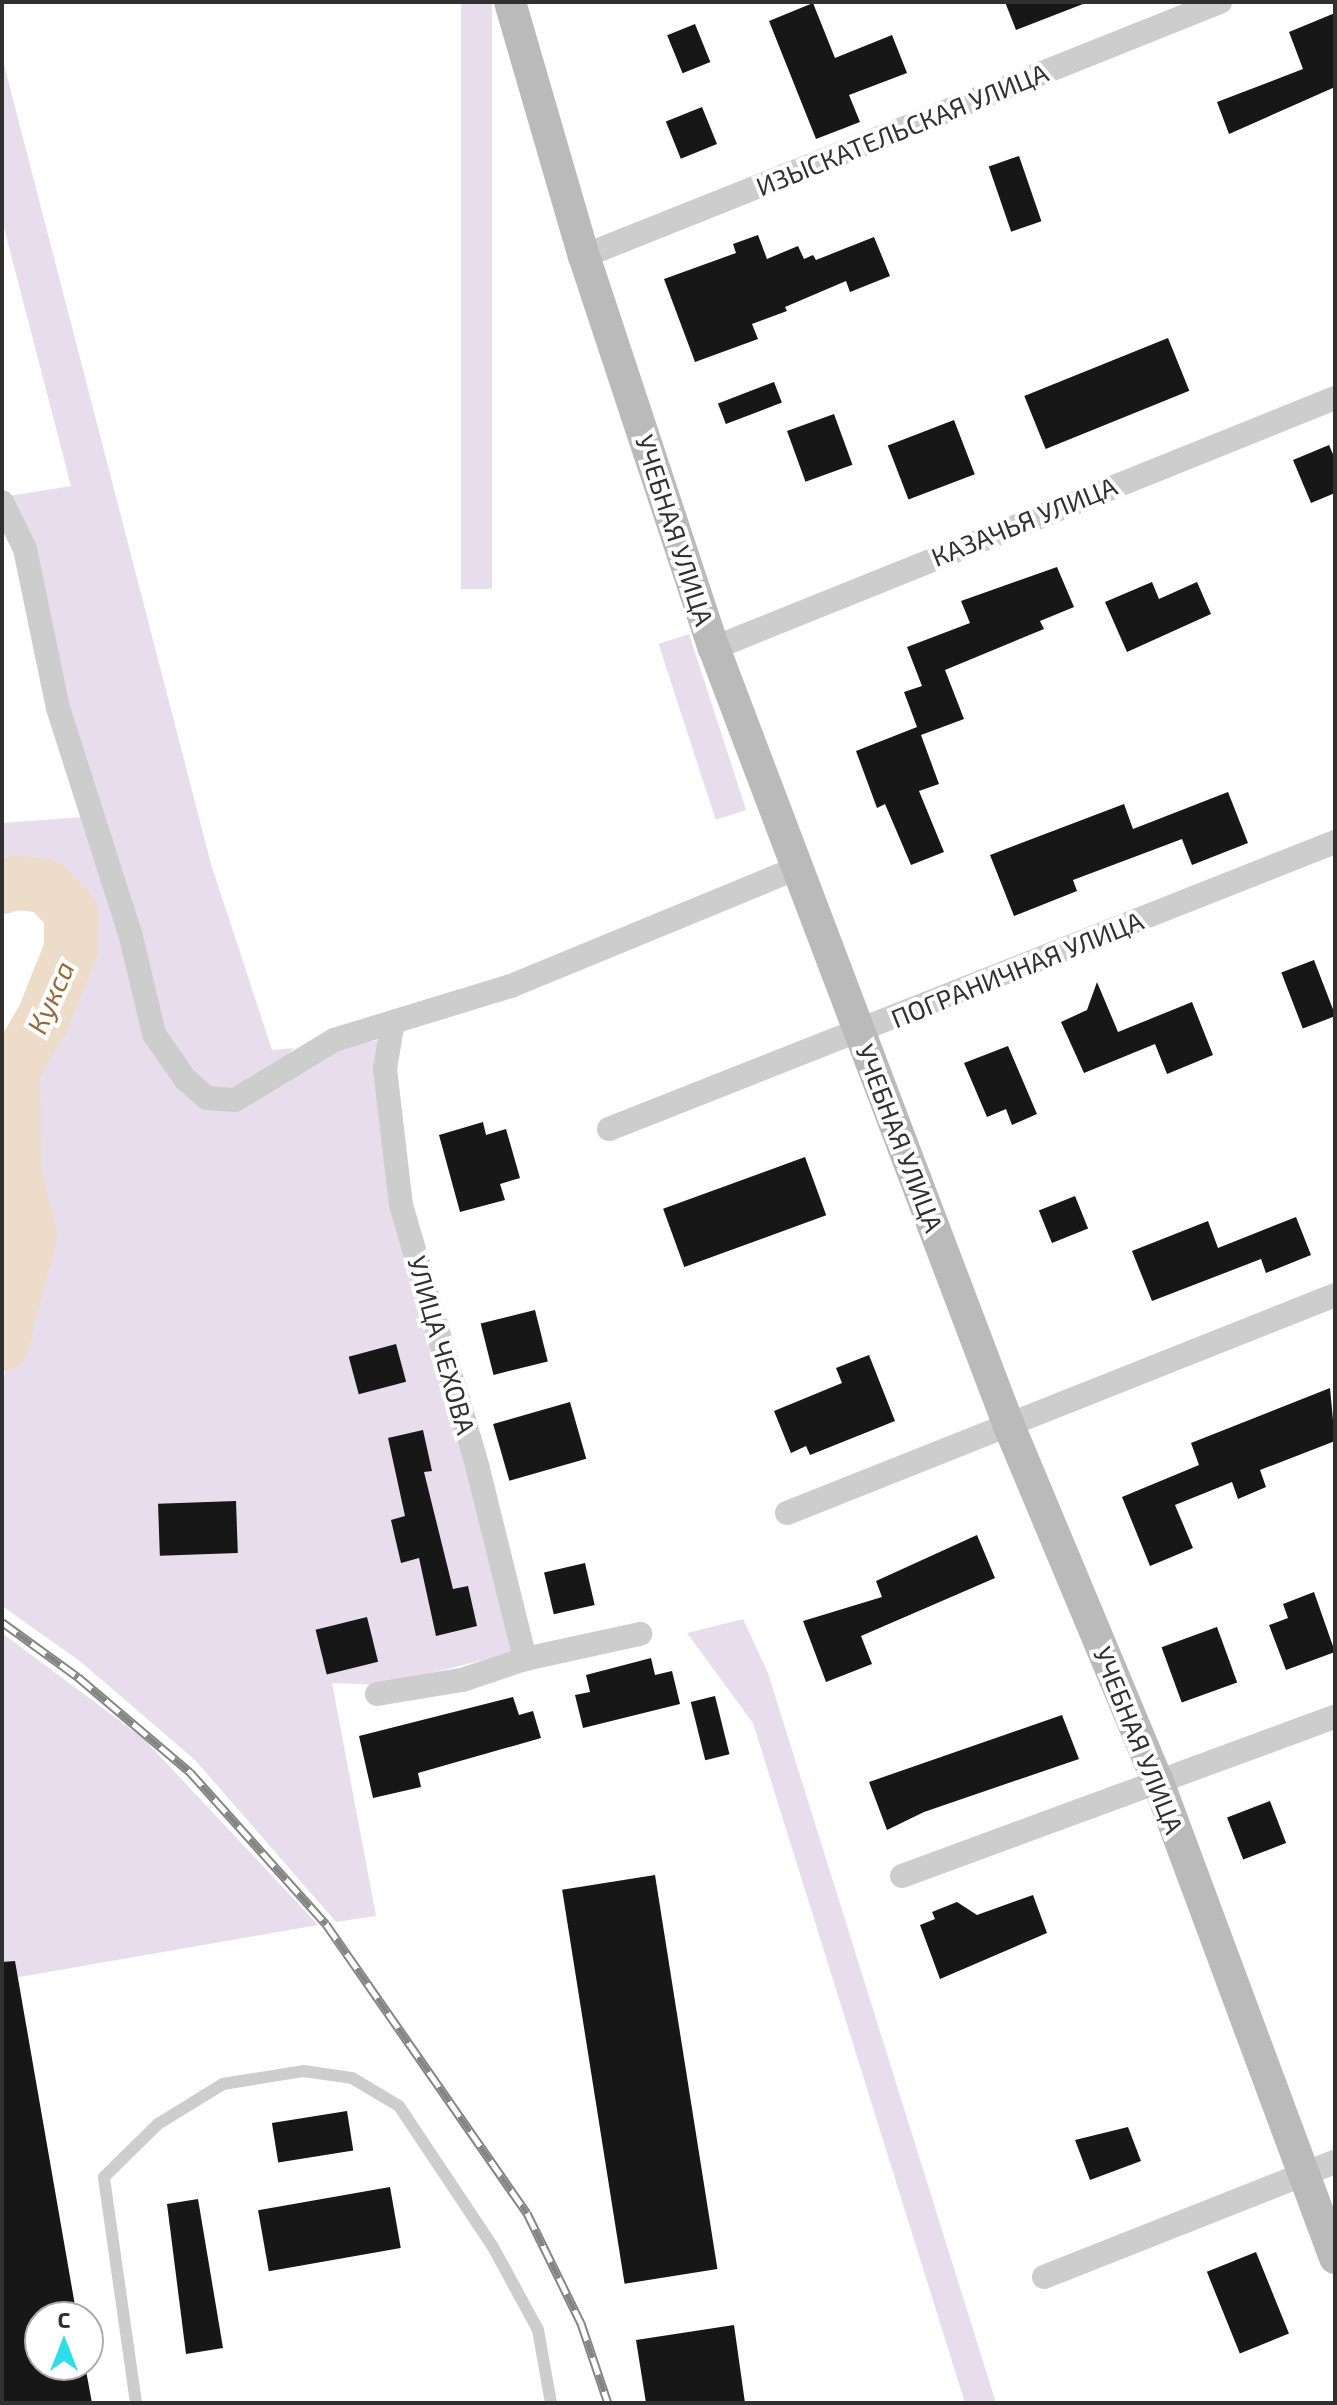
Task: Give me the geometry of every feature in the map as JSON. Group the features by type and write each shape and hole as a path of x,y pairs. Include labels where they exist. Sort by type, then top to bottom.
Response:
{"street":[{"name":"УЧЕБНАЯ УЛИЦА","path":"510,2 584,256 714,648 1009,1426 1158,1782 1335,2258"},
{"name":"ИЗЫСКАТЕЛЬСКАЯ УЛИЦА","path":"584,256 1220,2"},
{"name":"КАЗАЧЬЯ УЛИЦА","path":"714,648 1335,398"},
{"path":"2,502 25,549 58,708 130,933 142,999 154,1034 185,1079 207,1098 235,1100 334,1040 392,1027 526,981 797,868"},
{"name":"ПОГРАНИЧНАЯ УЛИЦА","path":"609,1129 1335,842"},
{"name":"УЛИЦА ЧЕХОВА","path":"392,1027 385,1069 401,1205 478,1469 525,1659"},
{"path":"787,1513 1335,1295"},
{"path":"377,1694 462,1680 525,1659 640,1634"},
{"path":"902,1876 1335,1717"},
{"path":"1044,2277 1335,2162"}],"lane":[{"path":"136,2403 104,2177 158,2124 223,2084 303,2071 352,2078 399,2106 493,2247 538,2330 551,2403"}],"shaded area":[{"path":"461,2 492,2 492,589 461,589"},
{"path":"2,57 211,864 272,1050 294,1048 273,1071 229,1089 207,1088 162,1029 9,496 71,486 2,220"},
{"path":"689,634 746,810 716,820 659,644"},
{"path":"84,817 149,1040 240,1110 341,1048 379,1040 379,1122 394,1205 473,1487 511,1653 383,1685 332,1683 376,1916 336,1922 195,1760 81,1662 2,1606 2,1384 40,1237 33,1195 22,1168 27,1073 57,1014 78,951 79,910 52,877 2,877 2,823"},
{"path":"743,1619 768,1673 996,2403 965,2403 753,1723 687,1633"},
{"path":"2,1633 144,1739 318,1925 2,1980"}],"building":[{"path":"1005,2 1083,2 1083,4 1016,30"},
{"path":"813,3 835,58 892,35 907,73 849,95 860,122 816,139 769,21"},
{"path":"1335,13 1335,87 1229,134 1217,102 1303,69 1289,32"},
{"path":"695,24 710,62 683,73 667,35"},
{"path":"702,107 717,144 681,159 666,122"},
{"path":"1019,156 1041,221 1011,232 989,166"},
{"path":"758,235 767,259 798,246 804,259 813,255 816,260 874,237 890,276 850,292 846,281 785,307 787,311 752,324 758,339 695,362 664,279 736,253 733,244"},
{"path":"1168,338 1189,391 1046,449 1024,396"},
{"path":"774,382 782,403 726,424 718,404"},
{"path":"834,414 852,465 805,482 787,431"},
{"path":"954,420 975,474 909,500 888,445"},
{"path":"1329,445 1335,459 1335,493 1311,503 1293,460"},
{"path":"1057,567 1074,607 1040,621 1044,629 945,670 964,719 921,735 939,784 919,791 944,852 911,865 885,804 877,808 856,751 917,727 904,692 922,686 907,647 970,623 961,601"},
{"path":"1152,582 1159,599 1197,582 1211,614 1127,652 1105,602"},
{"path":"1228,792 1248,843 1192,865 1182,839 1073,880 1077,891 1014,916 990,855 1124,804 1133,829"},
{"path":"1314,960 1335,1016 1303,1029 1281,973"},
{"path":"1097,982 1118,1032 1192,1002 1213,1055 1167,1074 1155,1044 1084,1073 1061,1022 1087,1010"},
{"path":"1008,1046 1037,1114 1012,1125 1006,1109 987,1117 964,1063"},
{"path":"483,1122 486,1135 506,1129 520,1178 500,1184 505,1200 460,1212 439,1135"},
{"path":"805,1157 826,1215 684,1267 663,1209"},
{"path":"1075,1196 1088,1228 1052,1243 1039,1211"},
{"path":"1296,1217 1311,1255 1266,1273 1261,1259 1152,1301 1132,1251 1208,1221 1218,1248"},
{"path":"535,1310 548,1361 493,1375 481,1324"},
{"path":"396,1344 406,1382 359,1394 349,1357"},
{"path":"869,1355 895,1421 810,1455 806,1446 791,1453 774,1411 842,1383 836,1368"},
{"path":"1330,1388 1335,1441 1260,1470 1266,1487 1238,1499 1232,1482 1175,1505 1193,1548 1150,1566 1122,1497 1199,1465 1191,1443"},
{"path":"570,1402 586,1459 509,1481 493,1424"},
{"path":"423,1430 432,1471 424,1472 453,1589 468,1586 477,1626 436,1636 419,1558 401,1563 391,1520 405,1516 388,1438"},
{"path":"236,1501 238,1553 160,1556 158,1504"},
{"path":"977,1535 995,1578 861,1636 872,1664 826,1682 803,1621 882,1597 876,1581"},
{"path":"585,1563 595,1605 554,1614 544,1572"},
{"path":"1314,1592 1335,1652 1286,1670 1269,1625 1288,1618 1283,1604"},
{"path":"367,1617 378,1662 327,1674 316,1630"},
{"path":"1217,1627 1237,1682 1182,1703 1162,1647"},
{"path":"651,1658 655,1675 672,1671 680,1704 583,1728 575,1695 590,1692 586,1675"},
{"path":"715,1696 730,1754 705,1760 691,1702"},
{"path":"513,1697 519,1715 533,1711 541,1738 418,1773 421,1787 373,1798 359,1736"},
{"path":"1062,1715 1079,1759 924,1812 887,1830 869,1782"},
{"path":"1270,1801 1286,1843 1243,1859 1227,1817"},
{"path":"655,1875 717,2269 625,2284 562,1890"},
{"path":"1033,1895 1047,1933 940,1979 920,1925 935,1919 932,1912 957,1902 977,1915"},
{"path":"15,1961 74,2301 24,2301 24,2381 88,2381 92,2403 2,2403 2,1962"},
{"path":"347,2111 353,2151 278,2162 272,2123"},
{"path":"1128,2127 1141,2161 1090,2180 1075,2140"},
{"path":"390,2187 401,2248 269,2271 258,2210"},
{"path":"198,2199 223,2348 186,2354 167,2204"},
{"path":"1256,2252 1289,2334 1240,2353 1207,2272"},
{"path":"734,2325 745,2403 646,2403 636,2340"}],"waterway":[{"name":"Кукса","path":"2,887 16,883 46,886 71,912 71,949 44,1017 13,1070 14,1172 30,1236 2,1344"}],"railway":[{"path":"2,1622 78,1677 190,1772 326,1924 527,2213 581,2323 608,2403"}]}
